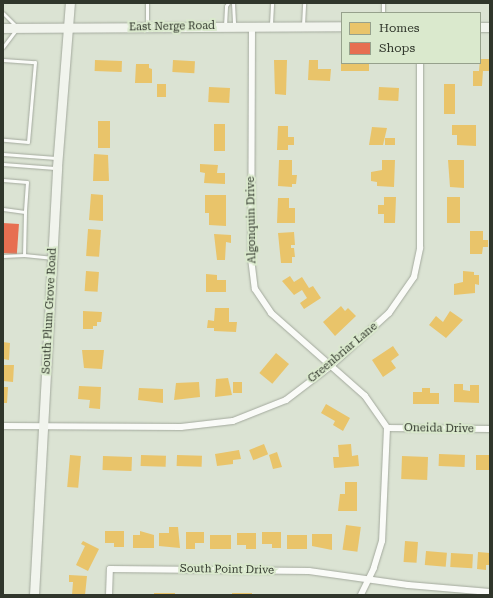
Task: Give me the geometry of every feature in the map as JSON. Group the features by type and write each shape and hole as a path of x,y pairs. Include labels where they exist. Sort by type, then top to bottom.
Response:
{"street":[{"name":"South Plum Grove Road","path":"34,595 57,168 70,3"},
{"name":"Algonquin Drive","path":"252,26 251,258 255,289 271,313 332,365 365,396 387,428"},
{"name":"East Nerge Road","path":"3,28 341,26"},
{"name":"Greenbriar Lane","path":"3,426 44,428 181,427 233,421 286,400 332,365 389,313 414,277 420,248 420,64"},
{"name":"Oneida Drive","path":"387,428 490,429"},
{"path":"361,595 369,578 382,541 386,503 387,428"},
{"name":"South Point Drive","path":"109,595 110,569 309,571 369,578"},
{"path":"369,578 408,585 467,592 490,592"}],"lane":[{"path":"147,3 147,27"},
{"path":"228,3 226,6 229,26"},
{"path":"229,26 233,3"},
{"path":"271,26 272,3"},
{"path":"303,26 304,3"},
{"path":"3,13 18,28 3,47"},
{"path":"3,60 34,62 28,142 3,140"},
{"path":"3,154 58,158"},
{"path":"3,164 57,168"},
{"path":"3,180 27,182 24,255"},
{"path":"3,209 26,212"},
{"path":"3,256 24,255 52,258"}],"building: Homes":[{"path":"481,59 490,59 490,71 483,71 482,86 473,86 473,71 479,71"},
{"path":"95,60 122,61 122,72 95,71"},
{"path":"173,60 195,61 194,73 172,72"},
{"path":"274,60 287,60 286,95 275,94"},
{"path":"309,60 318,60 318,69 331,69 330,81 308,80"},
{"path":"136,64 149,64 149,68 152,69 152,83 135,83"},
{"path":"341,64 369,64 369,71 341,71"},
{"path":"157,84 166,84 166,97 157,97"},
{"path":"444,84 455,84 455,114 444,114"},
{"path":"209,87 230,88 229,103 208,102"},
{"path":"379,87 399,88 398,101 378,100"},
{"path":"98,121 110,121 110,148 98,148"},
{"path":"214,124 225,124 225,151 214,151"},
{"path":"452,125 476,125 476,146 457,145 457,135 452,135"},
{"path":"278,126 288,126 288,137 294,137 294,145 288,145 288,150 277,150"},
{"path":"372,127 387,128 383,145 369,145"},
{"path":"385,138 395,138 395,145 385,145"},
{"path":"94,154 108,155 109,181 93,181"},
{"path":"279,160 292,160 292,175 297,175 296,184 292,184 292,187 278,186"},
{"path":"382,160 395,160 394,187 377,186 377,182 371,181 371,172 382,170"},
{"path":"448,160 464,160 464,188 450,187"},
{"path":"200,164 218,165 217,173 225,173 225,184 204,183 205,173 200,172"},
{"path":"91,194 103,195 103,221 89,220"},
{"path":"205,195 226,195 226,226 209,225 209,213 205,213"},
{"path":"384,197 396,197 395,223 384,223 384,214 378,214 378,205 384,205"},
{"path":"447,197 460,197 460,223 447,223"},
{"path":"278,198 289,198 289,208 295,208 295,223 277,223"},
{"path":"88,229 101,230 99,257 86,256"},
{"path":"470,231 483,231 483,240 488,240 488,247 483,247 482,254 470,254"},
{"path":"294,232 295,245 291,245 291,248 294,248 295,257 292,257 292,263 281,263 278,233"},
{"path":"214,234 231,235 231,243 226,242 225,260 217,260"},
{"path":"86,271 99,272 98,292 85,291"},
{"path":"463,271 474,272 474,275 479,275 479,285 475,284 475,293 454,295 454,284 463,282"},
{"path":"206,274 217,275 217,280 226,280 226,292 206,292"},
{"path":"290,276 294,282 302,277 309,288 313,286 321,298 304,309 300,303 307,298 302,290 294,295 282,281"},
{"path":"341,306 345,311 348,308 356,316 335,336 323,322"},
{"path":"215,308 229,308 229,322 237,322 236,332 214,331 214,328 207,328 208,320 214,321"},
{"path":"83,311 102,312 101,322 97,322 97,326 93,326 93,329 83,329"},
{"path":"450,311 463,320 446,338 429,325 436,316 443,322"},
{"path":"3,342 10,343 9,360 3,359"},
{"path":"393,346 399,355 391,361 396,368 383,377 372,360"},
{"path":"82,350 104,350 102,369 84,368"},
{"path":"276,353 289,364 272,384 259,373"},
{"path":"3,365 14,365 13,382 3,381"},
{"path":"228,378 232,395 215,397 216,379"},
{"path":"199,382 200,397 174,400 176,383"},
{"path":"233,382 242,382 242,393 233,393"},
{"path":"454,384 463,384 463,390 470,391 470,385 479,385 479,403 454,402"},
{"path":"79,386 101,387 100,409 89,408 90,400 78,399"},
{"path":"3,387 8,387 7,403 3,403"},
{"path":"139,388 163,389 163,403 138,400"},
{"path":"422,388 430,388 430,393 439,393 439,404 413,404 413,392 422,392"},
{"path":"326,404 350,418 343,431 333,425 335,421 321,413"},
{"path":"264,444 268,454 253,460 249,450"},
{"path":"351,444 352,456 358,455 359,466 334,468 333,457 339,457 338,445"},
{"path":"239,450 241,459 233,460 233,464 217,466 215,454"},
{"path":"277,452 282,467 273,469 269,455"},
{"path":"439,454 465,455 465,467 439,466"},
{"path":"70,455 81,456 78,488 67,487"},
{"path":"141,455 166,456 166,467 141,466"},
{"path":"177,455 202,456 202,467 177,466"},
{"path":"476,455 490,455 490,470 476,470"},
{"path":"103,456 132,457 131,471 103,470"},
{"path":"402,456 428,457 427,480 401,479"},
{"path":"345,482 357,482 357,511 338,511 340,494 345,494"},
{"path":"346,525 361,527 357,552 343,550"},
{"path":"169,527 178,527 180,548 159,546 159,533 169,533"},
{"path":"105,531 124,531 124,547 114,547 114,543 105,543"},
{"path":"140,531 154,535 154,548 133,548 133,535 140,535"},
{"path":"186,532 204,532 204,543 195,543 195,549 186,549"},
{"path":"262,532 281,532 281,548 272,548 272,544 262,544"},
{"path":"237,533 256,533 256,549 246,549 246,545 237,545"},
{"path":"312,534 332,534 332,550 312,546"},
{"path":"210,535 231,535 231,549 210,549"},
{"path":"287,535 307,535 307,549 287,549"},
{"path":"83,541 99,549 88,571 76,565 85,546 81,544"},
{"path":"405,541 418,542 417,563 404,562"},
{"path":"426,551 447,553 446,567 425,565"},
{"path":"478,552 490,553 490,565 486,565 486,570 477,569"},
{"path":"451,553 473,554 472,568 450,567"},
{"path":"69,575 87,576 85,595 72,595 73,582 69,582"},
{"path":"154,593 175,593 175,595 154,595"},
{"path":"232,593 252,593 252,595 232,595"}],"building: Shops":[{"path":"3,223 19,224 17,254 3,253"}]}
